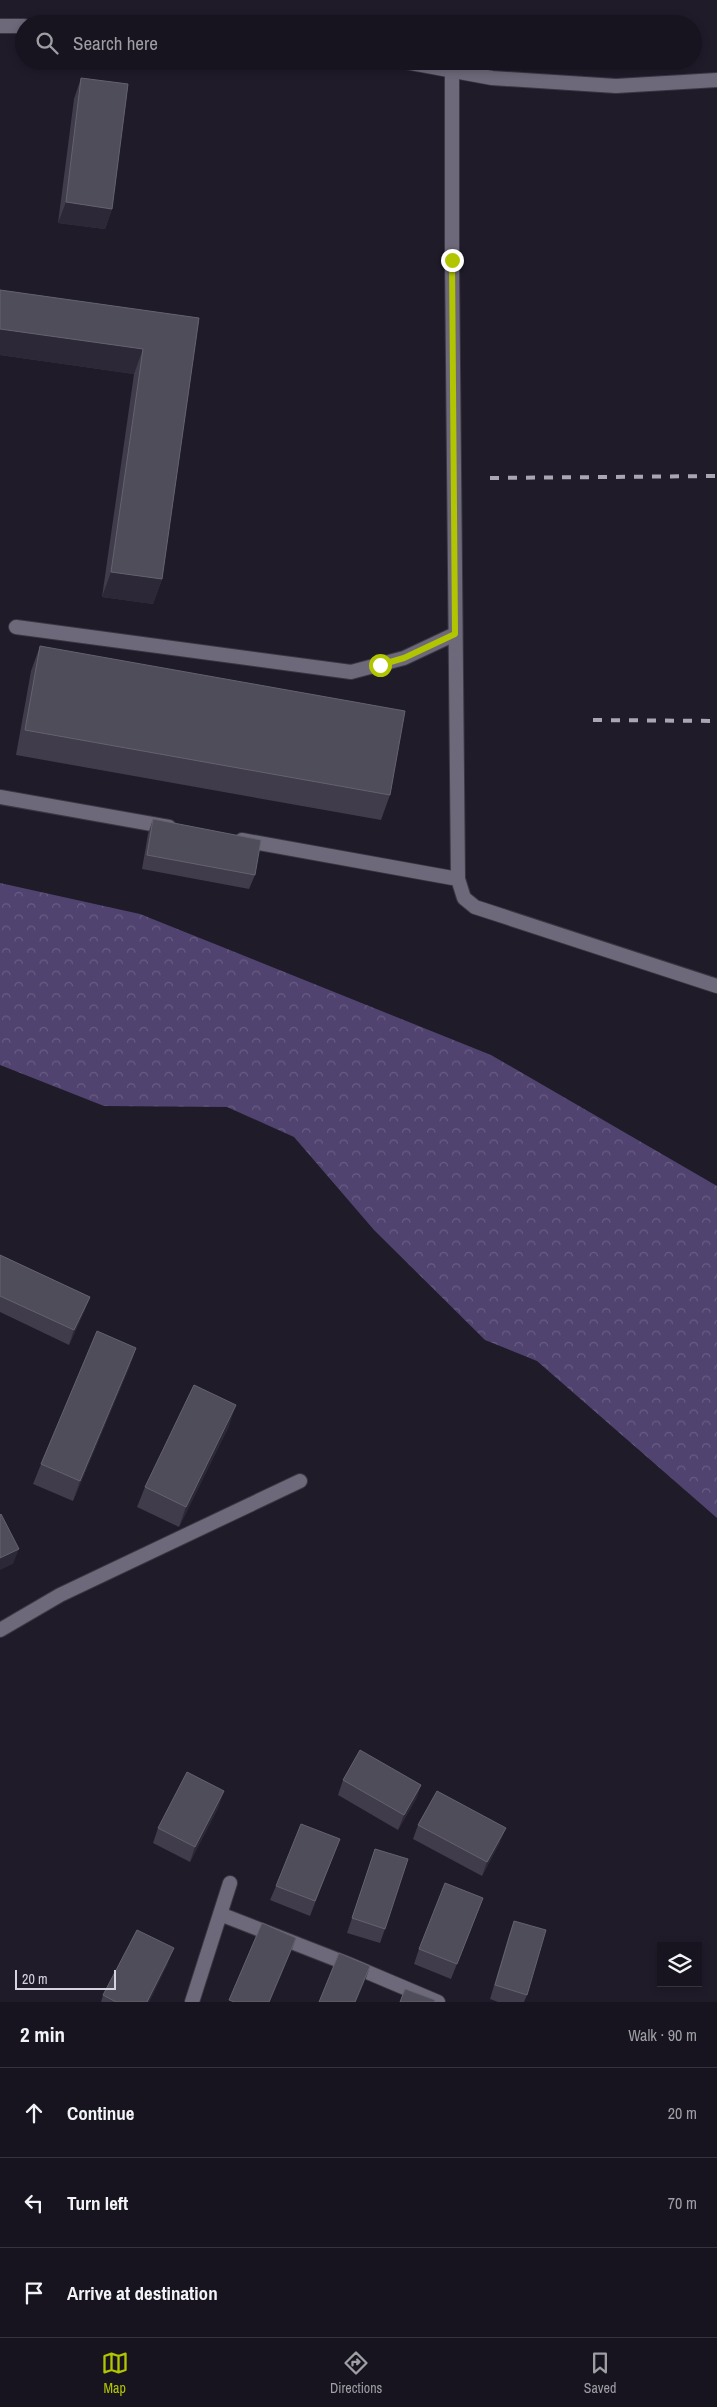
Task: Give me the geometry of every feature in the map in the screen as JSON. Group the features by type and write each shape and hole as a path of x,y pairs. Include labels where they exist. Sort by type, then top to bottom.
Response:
{"street":[{"path":"0,26 15,26"},
{"path":"447,70 492,78 616,86 717,80"},
{"path":"452,71 458,879 464,898 475,907 717,986"},
{"path":"16,627 351,672 404,658 455,634"},
{"path":"0,796 185,830"},
{"path":"224,837 458,879"},
{"path":"0,1630 60,1595 300,1481"},
{"path":"192,2002 230,1882"},
{"path":"220,1914 353,1966 438,2002"}],"green space":[{"path":"0,883 140,914 491,1055 717,1186 717,1518 537,1361 485,1340 374,1230 294,1137 227,1107 104,1106 0,1065"}],"building":[{"path":"81,78 128,84 112,209 66,202"},
{"path":"0,290 199,318 162,579 111,572 143,349 0,329"},
{"path":"40,646 405,711 390,795 25,730"},
{"path":"153,819 261,840 255,875 147,855"},
{"path":"0,1255 90,1297 74,1330 0,1296"},
{"path":"97,1331 136,1348 80,1481 41,1464"},
{"path":"194,1385 236,1405 186,1507 145,1487"},
{"path":"0,1515 19,1549 0,1558"},
{"path":"360,1750 421,1785 404,1815 343,1780"},
{"path":"187,1772 224,1791 195,1847 158,1828"},
{"path":"437,1791 506,1828 487,1862 418,1825"},
{"path":"301,1824 340,1839 315,1901 276,1886"},
{"path":"375,1849 408,1859 385,1929 352,1918"},
{"path":"445,1883 483,1898 457,1964 419,1949"},
{"path":"514,1921 546,1930 527,1995 495,1985"},
{"path":"262,1923 296,1938 269,2002 234,2002 229,2000"},
{"path":"137,1930 174,1948 147,2002 116,2002 103,1995"},
{"path":"339,1953 370,1966 355,2002 319,2002"},
{"path":"405,1989 435,2000 434,2002 400,2002"}],"railway":[{"path":"490,478 717,476"},
{"path":"593,720 717,721"}],"route":[{"path":"380,665 404,658 455,634 452,260"}]}
